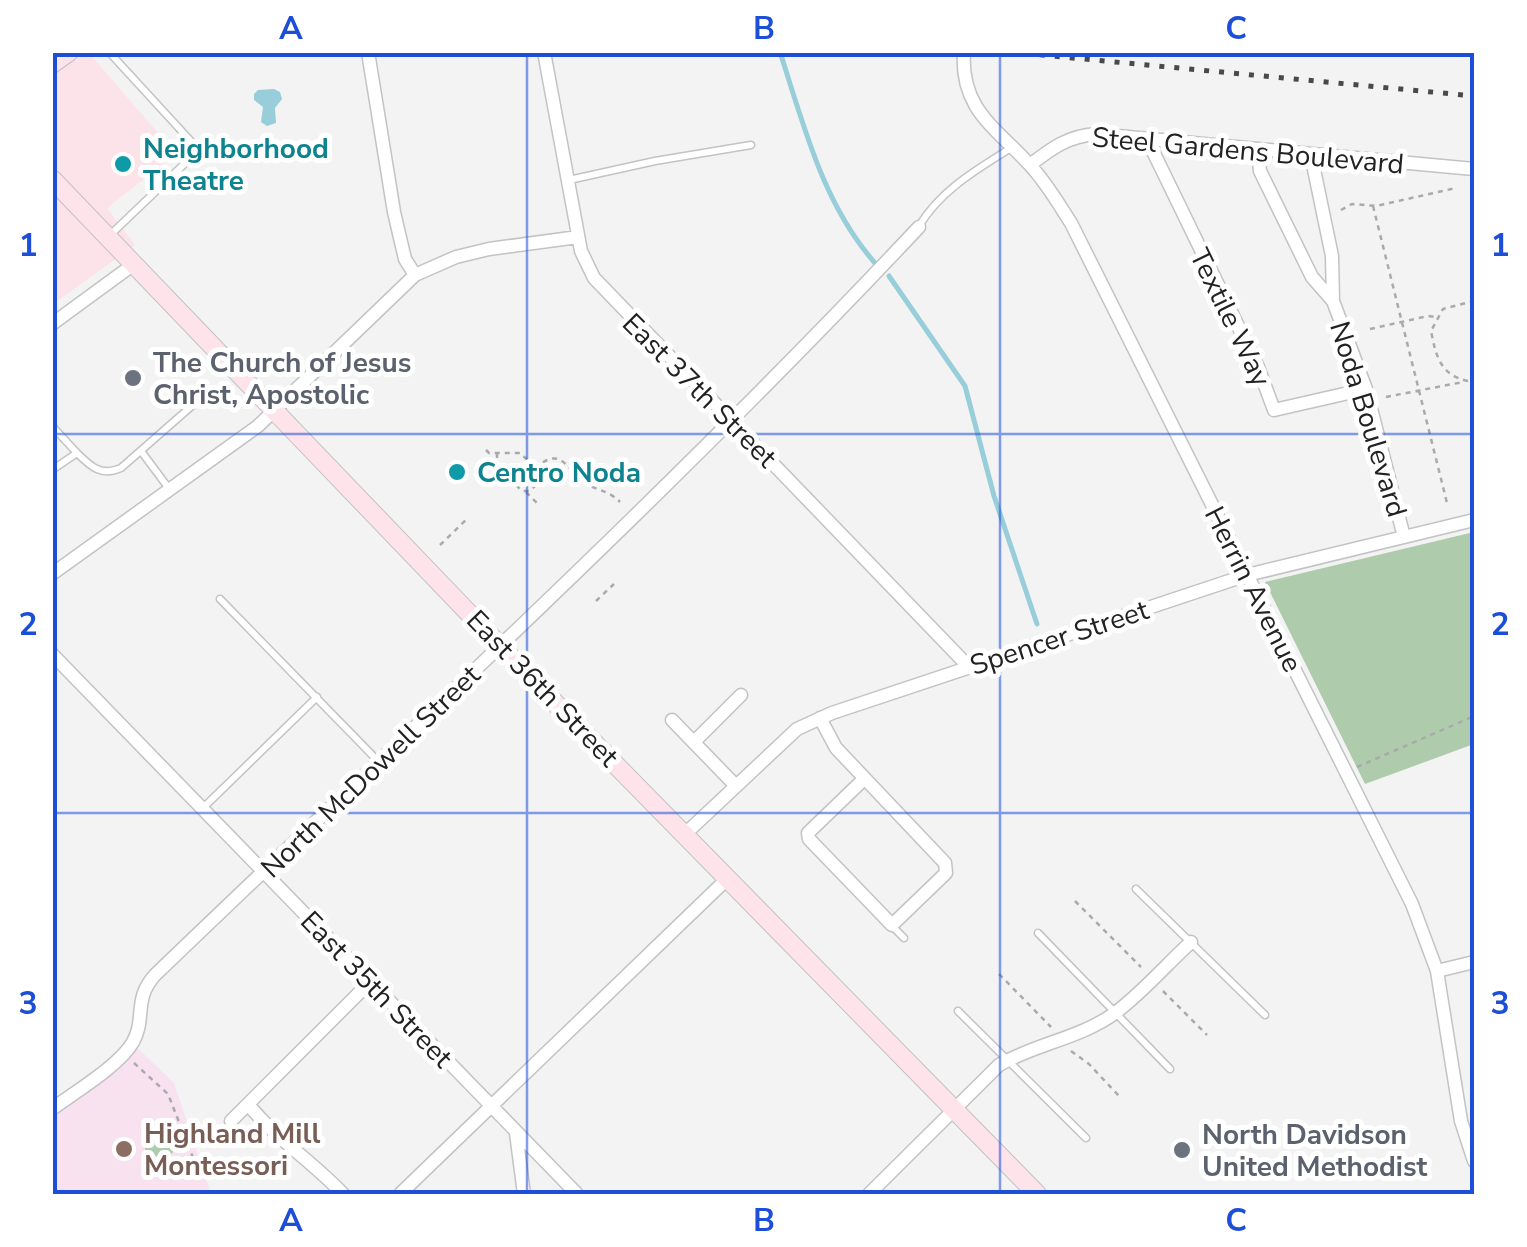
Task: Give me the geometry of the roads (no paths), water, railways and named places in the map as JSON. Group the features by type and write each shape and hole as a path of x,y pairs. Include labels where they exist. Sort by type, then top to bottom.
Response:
{"street":[{"path":"52,64 69,52"},
{"path":"368,52 394,212 405,259 416,275"},
{"name":"East 37th Street","path":"544,52 584,261 601,286 969,667"},
{"name":"Herrin Avenue","path":"964,52 964,76 980,118 1030,166 1071,223 1412,904 1436,971 1461,1121 1474,1161"},
{"name":"Steel Gardens Boulevard","path":"1030,166 1076,135 1474,169"},
{"name":"Textile Way","path":"1147,140 1258,367 1274,410 1366,388"},
{"name":"Noda Boulevard","path":"1258,150 1260,172 1288,234 1312,277 1333,301"},
{"name":"Noda Boulevard","path":"1311,155 1332,256 1333,301 1366,388 1404,537"},
{"name":"East 36th Street","path":"52,179 1037,1194"},
{"name":"North McDowell Street","path":"52,1109 122,1055 135,1037 140,1001 148,983 732,421 919,227"},
{"path":"52,574 274,412 416,275 480,252 578,236"},
{"path":"52,324 134,264"},
{"name":"Spencer Street","path":"686,834 797,729 820,718 1247,575 1474,520"},
{"name":"East 35th Street","path":"52,654 577,1194"},
{"path":"694,742 741,696"},
{"path":"820,718 836,748 946,864 946,873 892,925 808,839 808,833 864,779"},
{"path":"672,720 736,786"},
{"path":"400,1194 728,878"},
{"path":"869,1194 1008,1060 1089,1028 1115,1013 1190,942"},
{"path":"1436,971 1474,962"},
{"path":"231,1121 370,982"},
{"path":"248,1104 281,1141 310,1160 343,1194"},
{"path":"516,1133 524,1194"}],"lane":[{"path":"108,52 198,150 210,157"},
{"path":"568,180 750,145"},
{"path":"919,227 931,206 963,179 1012,148"},
{"path":"108,237 198,150"},
{"path":"52,426 94,470 111,473 194,404"},
{"path":"141,451 170,490"},
{"path":"52,470 76,453"},
{"path":"220,599 380,762"},
{"path":"202,808 317,697"},
{"path":"1136,889 1265,1015"},
{"path":"892,925 904,938"},
{"path":"1038,933 1170,1069"},
{"path":"958,1011 1086,1138"}],"water":[{"path":"274,89 282,99 275,108 276,123 267,126 261,122 263,107 254,100 254,94"}],"waterway":[{"path":"780,52 828,190 875,263"},
{"path":"889,276 965,386 994,496 1037,624"}],"railway":[{"path":"1010,52 1474,96"}],"place":[{"name":"Neighborhood Theatre","path":"123,164"},
{"name":"The Church of Jesus Christ, Apostolic","path":"133,378"},
{"name":"Centro Noda","path":"457,472"},
{"name":"Highland Mill Montessori","path":"124,1149"},
{"name":"North Davidson United Methodist","path":"1182,1150"}]}
